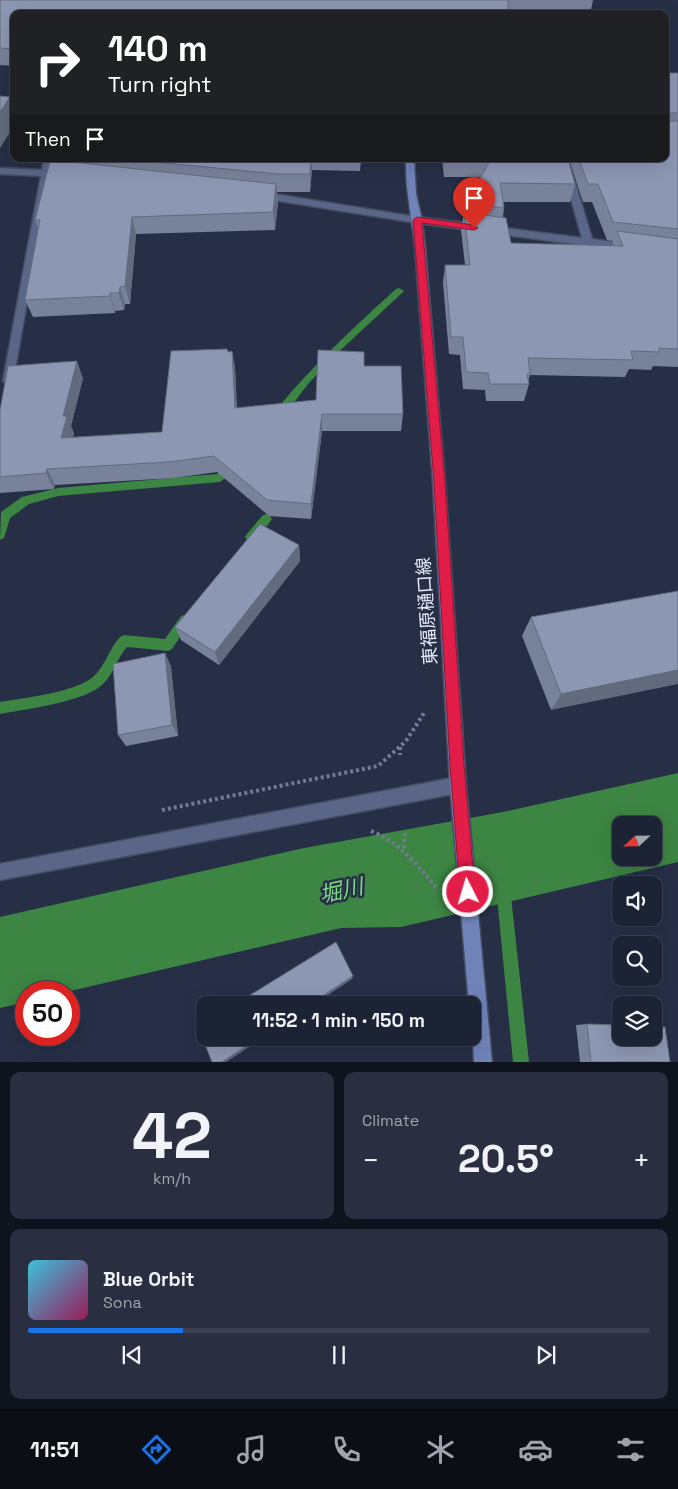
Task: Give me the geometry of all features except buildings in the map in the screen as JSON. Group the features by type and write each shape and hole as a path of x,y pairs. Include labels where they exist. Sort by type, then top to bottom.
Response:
{"main road":[{"name":"東福原樋口線","path":"410,162 411,194 417,220 440,482 458,785 482,1062"}],"street":[{"path":"6,393 47,162"},
{"path":"565,162 588,243"},
{"path":"0,170 70,174"},
{"path":"254,194 417,220 638,249"},
{"path":"0,872 458,785"}],"path":[{"path":"160,810 378,766 400,746 417,725 427,707"},
{"path":"400,746 400,755"},
{"path":"405,832 404,849 439,891"}],"water":[{"name":"堀川","path":"678,773 678,862 662,866 662,816 612,816 612,866 661,866 401,927 341,928 80,989 80,981 15,981 15,1005 0,1008 0,917 304,848 503,812"}],"waterway":[{"path":"279,414 305,381 328,357 399,291"},
{"path":"0,535 5,515 26,500 58,492 220,478 234,466"},
{"path":"251,537 266,519"},
{"path":"0,708 53,698 82,690 99,680 124,641 168,645 185,620"},
{"path":"503,887 521,1062"}],"route":[{"path":"468,892 457,765 440,482 417,220 474,228"}]}
